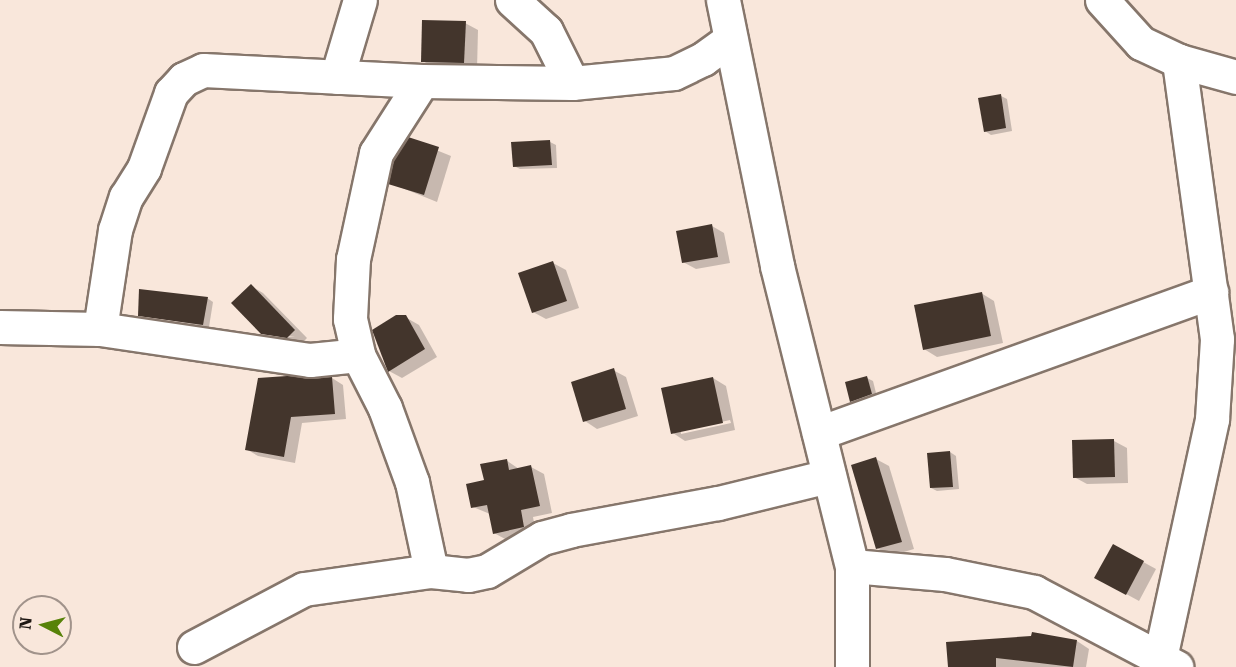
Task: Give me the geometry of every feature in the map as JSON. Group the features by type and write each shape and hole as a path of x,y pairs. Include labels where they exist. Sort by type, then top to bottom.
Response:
{"street":[{"path":"338,77 360,0"},
{"path":"723,0 777,266 852,566 852,667"},
{"path":"1102,0 1141,43 1179,62 1236,77"},
{"path":"527,5 546,31 572,83"},
{"path":"100,329 115,230 126,197 144,168 171,93 184,79 204,70 422,81 572,83 674,72 703,59 731,39"},
{"path":"852,566 945,574 1034,592 1168,662 1227,338 1211,292 1179,62"},
{"path":"422,81 376,153 353,259 350,319 358,355 386,408 412,482 432,571"},
{"path":"819,433 1211,292"},
{"path":"0,327 100,329 310,360 358,355"},
{"path":"194,648 304,589 432,571 478,573 542,538 571,530 718,503 830,476"}],"building":[{"path":"422,20 466,21 464,63 421,62"},
{"path":"1001,94 1006,128 984,132 978,98"},
{"path":"408,137 439,147 424,195 388,184 394,160"},
{"path":"550,140 552,165 513,167 511,142"},
{"path":"712,224 718,257 682,263 676,231"},
{"path":"553,261 567,301 532,313 518,273"},
{"path":"251,284 295,330 287,338 261,334 231,303"},
{"path":"139,289 208,297 203,325 138,316"},
{"path":"982,292 991,336 923,350 914,305"},
{"path":"396,315 406,315 425,349 388,372 372,330"},
{"path":"614,368 626,409 583,422 571,382"},
{"path":"867,376 872,394 850,402 845,382"},
{"path":"332,377 335,414 291,417 284,457 245,450 258,378"},
{"path":"713,377 723,423 671,434 661,388"},
{"path":"1114,439 1115,477 1073,478 1072,440"},
{"path":"950,451 953,487 930,488 927,453"},
{"path":"876,457 902,542 876,549 851,465"},
{"path":"507,459 509,470 531,465 540,506 521,510 524,527 493,534 487,505 471,508 466,484 484,480 480,464"},
{"path":"1113,544 1144,561 1126,595 1094,578"},
{"path":"1032,632 1077,640 1073,667 996,658 996,667 948,667 946,642 1031,636"}]}
